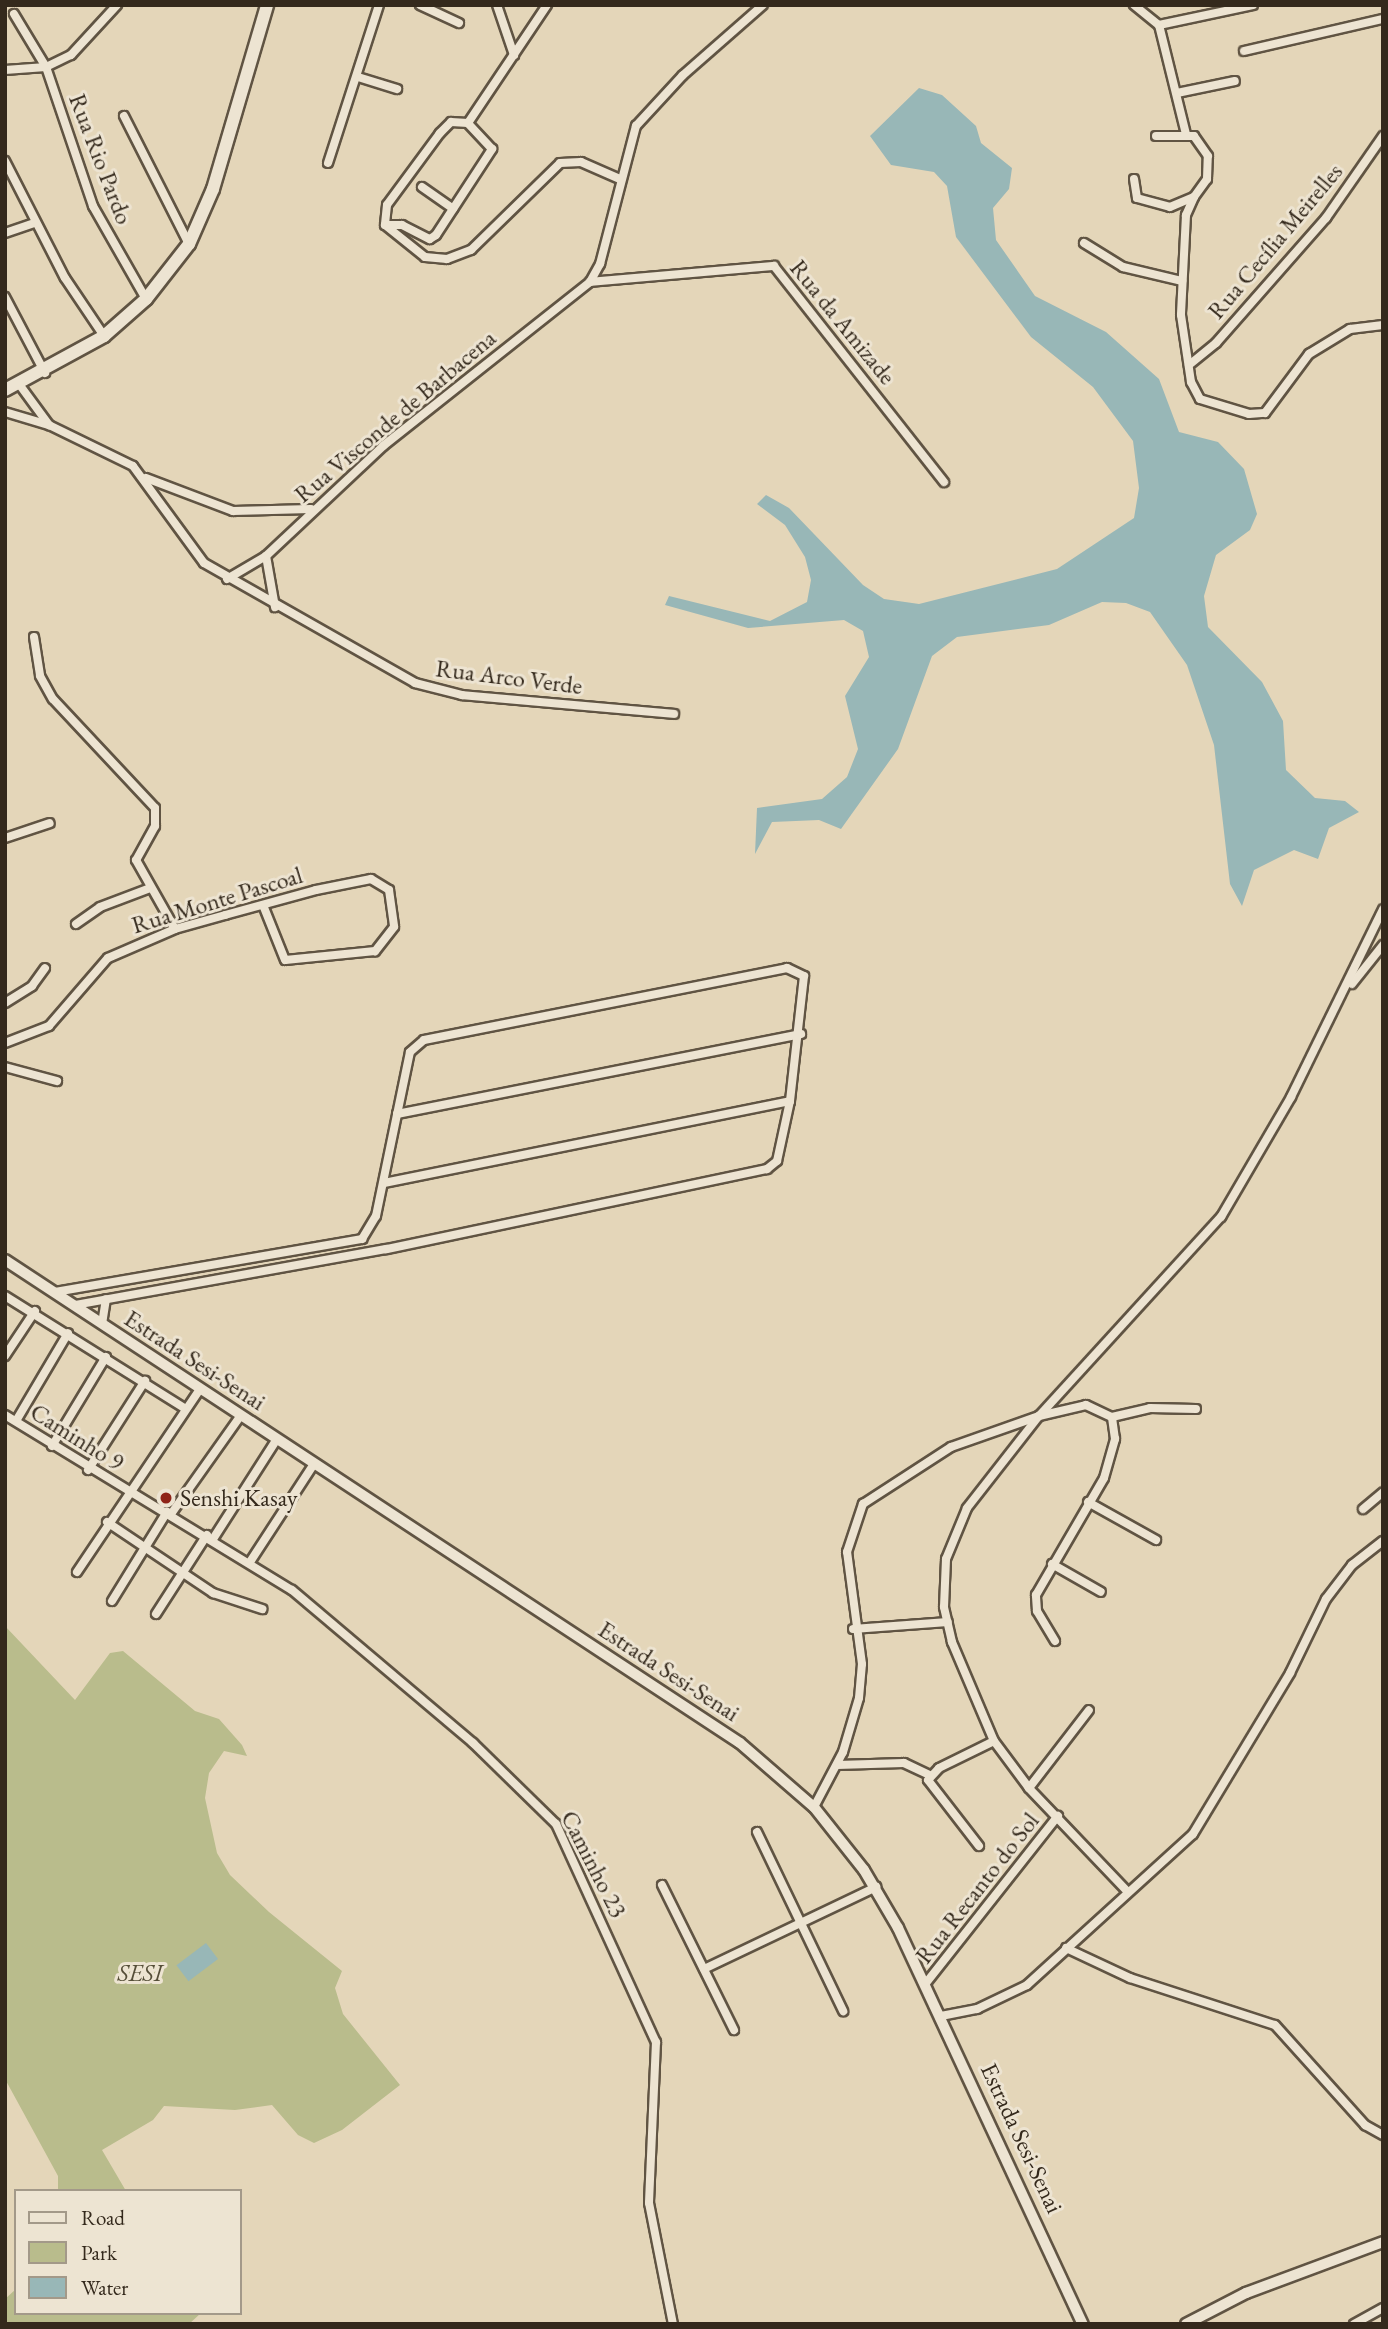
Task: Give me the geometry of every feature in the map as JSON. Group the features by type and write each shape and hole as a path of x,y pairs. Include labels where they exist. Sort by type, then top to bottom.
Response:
{"main road":[{"path":"5,390 45,373 104,336 146,299 189,244 213,189 267,5"}],"street":[{"path":"5,70 46,67 92,38 117,5"},
{"path":"328,163 358,78 379,5"},
{"path":"420,5 459,23"},
{"path":"497,5 514,55"},
{"path":"468,123 547,5"},
{"path":"590,282 600,264 629,141 646,114 763,5"},
{"path":"1134,5 1159,25 1186,134"},
{"path":"1159,25 1253,5"},
{"name":"Rua Rio Pardo","path":"14,14 46,67 93,205 146,299"},
{"path":"1244,51 1383,19"},
{"path":"358,78 397,89"},
{"path":"1177,93 1235,81"},
{"path":"124,116 189,244"},
{"path":"451,122 468,123 492,149 433,239 402,225 385,225 387,205 440,133 451,122"},
{"path":"1156,136 1186,134 1201,142 1208,156 1207,179 1194,197 1186,215 1182,281 1189,365 1194,390 1207,402 1249,414 1265,413 1309,354 1350,330 1383,325"},
{"name":"Rua Cecília Meirelles","path":"1189,365 1216,343 1326,218 1383,136"},
{"path":"5,161 34,223 104,336"},
{"path":"385,225 425,257 447,259 471,250 560,163 581,162 620,179"},
{"path":"1133,179 1137,198 1150,204 1170,207 1194,197"},
{"path":"422,187 453,209"},
{"path":"5,233 34,223"},
{"path":"1084,243 1123,267 1182,281"},
{"name":"Rua da Amizade","path":"590,282 774,266 944,482"},
{"name":"Rua Visconde de Barbacena","path":"226,579 266,556 311,509 590,282"},
{"path":"5,297 45,373"},
{"path":"19,384 49,425"},
{"path":"5,412 49,425 117,456 146,478 237,512 311,509"},
{"name":"Rua Arco Verde","path":"146,478 187,545 226,579 428,688 674,714"},
{"path":"266,556 275,607"},
{"path":"34,637 40,676 53,699 155,808 155,826 136,852 150,888 176,929"},
{"path":"5,838 50,822"},
{"name":"Rua Monte Pascoal","path":"5,1043 49,1026 108,958 176,929 263,905 367,880 389,890 391,936 368,953 285,960 263,905"},
{"path":"76,924 100,907 150,888"},
{"path":"1126,1891 1029,1788 994,1741 962,1674 948,1622 944,1581 958,1525 1039,1416 1221,1217 1344,995 1383,909"},
{"path":"1344,995 1383,945"},
{"path":"5,1003 32,986 45,968"},
{"path":"74,1305 371,1251 767,1169 777,1161 790,1101 801,1034 804,976 787,968 424,1040 412,1048 384,1183 369,1233 371,1251"},
{"path":"397,1114 801,1034"},
{"path":"5,1068 57,1081"},
{"path":"384,1183 790,1101"},
{"path":"55,1292 354,1243 369,1233"},
{"name":"Estrada Sesi-Senai","path":"5,1260 10,1267 55,1292 740,1743 814,1807 876,1887 926,1983 1080,2309 1092,2324"},
{"path":"5,1296 34,1311 186,1409"},
{"path":"102,1324 106,1299"},
{"path":"5,1356 34,1311"},
{"path":"16,1421 68,1333"},
{"path":"51,1446 106,1357"},
{"path":"88,1469 145,1381"},
{"path":"77,1572 107,1522 200,1389"},
{"path":"814,1807 837,1765 862,1674 853,1629 847,1552 863,1504 951,1447 1039,1416 1086,1405 1112,1417 1150,1408 1196,1409"},
{"name":"Caminho 9","path":"5,1415 128,1492"},
{"path":"112,1601 146,1545 240,1415"},
{"path":"1055,1641 1035,1603 1052,1564 1111,1459 1112,1417"},
{"path":"156,1614 182,1571 210,1537 277,1439"},
{"path":"250,1562 314,1464"},
{"path":"1363,1509 1382,1491"},
{"name":"Caminho 23","path":"128,1492 210,1537 303,1598 540,1804 564,1837 656,2042 649,2203 673,2324"},
{"path":"1088,1502 1156,1540"},
{"path":"107,1522 146,1545 213,1593 262,1609"},
{"path":"941,2016 1010,1996 1205,1820 1326,1599 1352,1566 1383,1541"},
{"path":"1052,1564 1101,1592"},
{"path":"853,1629 948,1622"},
{"path":"1029,1788 1089,1710"},
{"path":"930,1775 994,1741"},
{"path":"837,1765 904,1763 930,1775"},
{"path":"930,1775 931,1785 979,1846"},
{"name":"Rua Recanto do Sol","path":"926,1983 1058,1816"},
{"path":"757,1832 843,2011"},
{"path":"662,1885 734,2030"},
{"path":"704,1969 876,1887"},
{"path":"1066,1948 1130,1978 1275,2025 1365,2125 1383,2135"},
{"path":"1186,2324 1246,2293 1383,2242"},
{"path":"1354,2324 1383,2308"},
{"name":"Estrada Sesi-Senai","path":"1080,2309 1083,2324"}],"green space":[{"name":"SESI","path":"5,1626 75,1700 110,1653 123,1651 195,1711 219,1719 242,1745 247,1756 224,1751 209,1773 205,1798 217,1853 230,1875 269,1912 342,1971 335,1988 343,2014 400,2085 342,2130 314,2143 298,2135 272,2105 235,2110 164,2106 153,2120 102,2150 125,2189 58,2189 58,2176 5,2079"},
{"path":"14,2291 14,2315 199,2315 189,2324 5,2324 5,2299"}],"water":[{"path":"919,88 942,95 976,126 981,143 1012,168 1009,189 993,208 996,240 1035,296 1106,332 1159,379 1179,432 1218,442 1244,469 1257,514 1250,530 1216,555 1204,596 1208,627 1262,682 1283,721 1286,770 1315,798 1345,801 1359,812 1329,828 1318,859 1294,850 1254,870 1242,906 1230,884 1214,745 1187,665 1150,612 1126,603 1102,602 1049,625 957,637 932,656 898,749 841,829 819,820 772,822 755,854 757,808 822,799 847,777 858,749 845,696 869,657 863,631 844,620 748,628 665,605 669,596 770,621 807,602 811,580 805,557 785,525 757,504 766,495 789,508 863,585 884,599 919,604 1057,569 1134,518 1139,488 1133,441 1093,387 1031,337 956,237 947,186 934,172 891,165 870,136"},
{"path":"206,1943 218,1959 188,1981 176,1965"}],"place":[{"name":"Senshi Kasay","path":"166,1498"}]}
